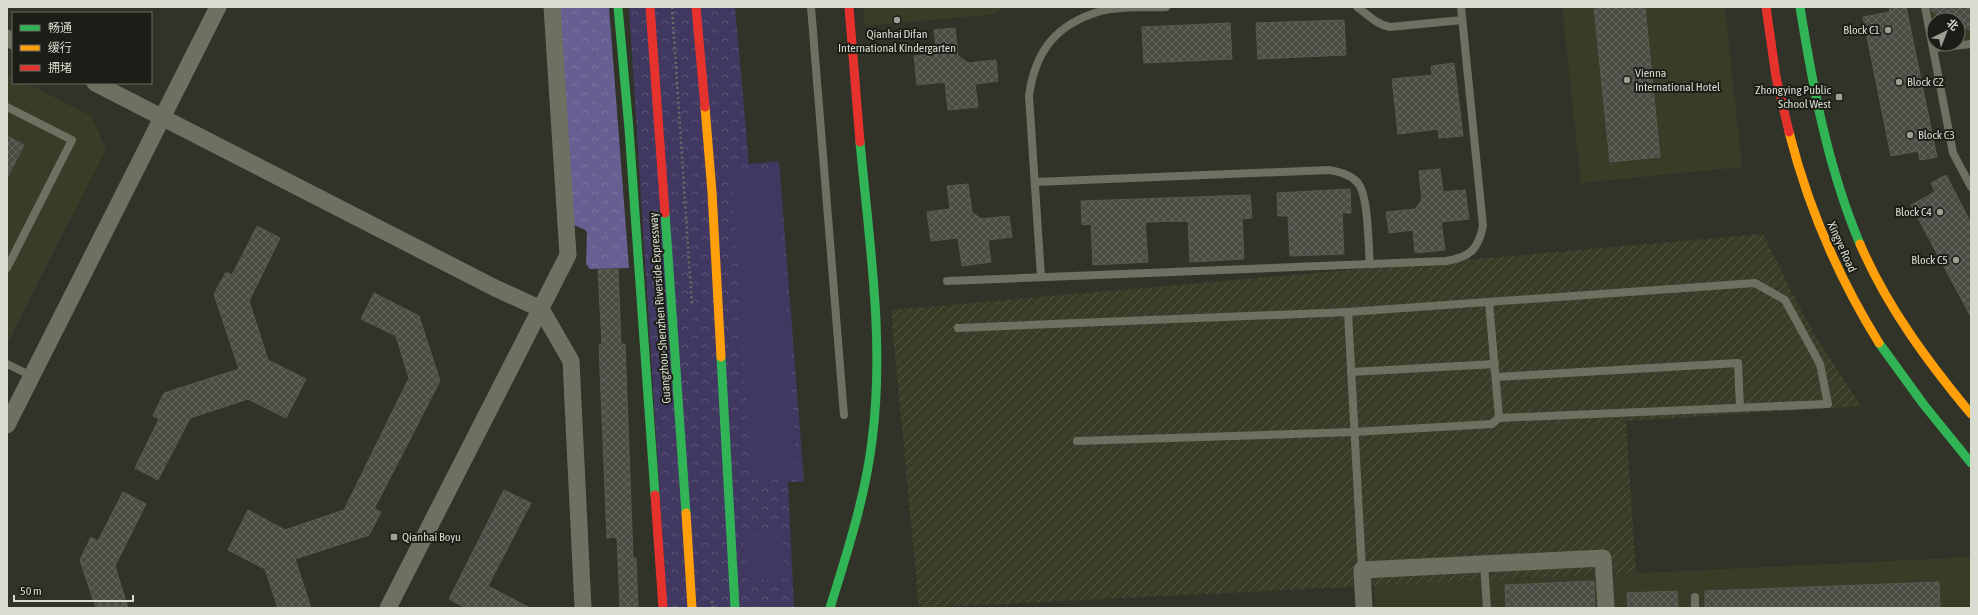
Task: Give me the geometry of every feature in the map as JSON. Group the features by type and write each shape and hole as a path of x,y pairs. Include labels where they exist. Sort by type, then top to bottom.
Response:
{"main road":[{"path":"618,7 630,137 663,608"},
{"name":"Guangzhou-Shenzhen Riverside Expressway","path":"650,7 692,608"},
{"path":"696,7 712,192 735,608"},
{"path":"830,608 857,520 872,442 875,411 876,328 849,7"},
{"name":"Xingye Road","path":"1766,7 1780,99 1805,187 1823,236 1854,300 1876,338 1920,401 1971,463"},
{"name":"Xingye Road","path":"1800,7 1816,97 1830,156 1844,206 1865,256 1889,302 1948,386 1971,413"},
{"path":"710,53 712,192"}],"street":[{"path":"7,425 218,7"},
{"path":"388,608 568,255 552,7"},
{"path":"97,84 495,288 541,309 571,361 583,608"},
{"path":"1364,608 1362,570 1603,558 1606,608"}],"lane":[{"path":"811,7 844,415"},
{"path":"1041,277 1030,96 1032,78 1038,60 1046,46 1062,30 1082,18 1112,8 1166,7"},
{"path":"1357,7 1372,20 1381,25 1390,27 1462,20"},
{"path":"947,281 1446,261 1457,259 1469,254 1476,247 1480,238 1483,226 1483,210 1461,7"},
{"path":"1935,52 1953,153 1971,187"},
{"path":"7,107 72,140 7,268"},
{"path":"1035,182 1329,170 1345,173 1357,182 1365,194 1370,264"},
{"path":"958,328 1348,312 1755,284 1785,300 1820,364 1828,404 1500,418 1492,424 1354,432 1077,441"},
{"path":"1490,302 1500,418"},
{"path":"1348,312 1362,570"},
{"path":"1496,377 1738,363 1740,407"},
{"path":"7,364 32,376"},
{"path":"1351,372 1495,364"},
{"path":"1484,563 1487,608"},
{"path":"1694,596 1695,608"}],"shaded area":[{"name":"Qianhai Difan International Kindergarten","path":"863,7 1002,7 996,14 865,26"},
{"path":"1562,7 1725,7 1742,167 1581,183"},
{"path":"1928,7 1971,7 1971,42 1966,42 1966,12 1929,12"},
{"path":"7,73 12,76 12,84 28,84 91,116 106,149 7,344"},
{"path":"1763,234 1798,305 1818,340 1861,406 1626,421 1636,573 919,608 891,310"},
{"path":"1971,557 1971,608 1375,608 1374,586"}],"green space":[{"path":"557,7 609,7 629,268 590,269 586,264 587,232 571,223"},
{"path":"629,7 735,7 749,164 779,161 804,482 788,482 794,608 667,608"},
{"path":"778,170 797,475 751,477 732,172"},
{"path":"782,533 785,579 747,581 744,535"},
{"path":"786,605 786,608 748,608 748,607"}],"building":[{"path":"1594,7 1645,7 1660,157 1610,162"},
{"path":"1889,7 1906,7 1937,157 1920,160 1918,151 1891,156 1863,17 1890,12"},
{"path":"1931,7 1971,7 1971,30 1966,28 1966,12 1934,12 1931,10"},
{"path":"1344,20 1346,55 1258,59 1256,23"},
{"path":"1230,23 1232,59 1144,63 1142,27"},
{"path":"955,28 958,56 968,63 996,60 998,81 975,84 978,107 948,110 945,82 917,85 914,56 937,54 934,30"},
{"path":"1454,63 1463,136 1439,138 1438,129 1398,134 1392,79 1432,75 1431,66"},
{"path":"7,136 24,145 7,178"},
{"path":"1440,169 1443,192 1465,190 1469,219 1441,222 1445,250 1415,253 1413,230 1389,233 1386,212 1415,209 1422,200 1419,171"},
{"path":"1946,175 1971,223 1971,317 1911,205 1935,192 1931,183"},
{"path":"968,184 972,212 981,219 1009,216 1012,237 988,240 991,262 962,266 958,238 931,241 927,212 950,209 947,186"},
{"path":"1350,189 1351,213 1342,213 1344,254 1290,256 1288,216 1278,216 1277,193"},
{"path":"1250,195 1252,218 1242,219 1244,259 1190,262 1188,221 1145,222 1148,262 1093,265 1091,224 1082,225 1081,201"},
{"path":"257,226 280,238 249,301 268,360 306,379 286,418 248,399 190,418 158,480 135,468 159,419 153,416 164,393 239,369 214,294 226,272 232,275"},
{"path":"618,269 621,344 625,344 633,558 636,558 638,608 620,608 617,537 607,538 599,345 602,345 598,270"},
{"path":"374,293 419,316 440,381 374,509 381,512 369,535 295,559 311,608 278,608 265,569 228,550 248,510 285,530 344,510 409,378 396,336 361,319"},
{"path":"504,490 531,503 488,586 530,608 466,608 449,599"},
{"path":"123,492 146,504 115,566 128,608 96,608 80,560 91,537 98,541"},
{"path":"1594,581 1595,608 1506,608 1505,585"},
{"path":"1939,582 1940,608 1705,608 1705,591"},
{"path":"1677,591 1678,608 1628,608 1627,593"}],"traffic: fast":[{"path":"618,7 629,129 655,495"},
{"path":"1800,7 1810,68 1830,157 1860,244"},
{"path":"830,608 855,525 865,483 876,404 877,366 874,292 860,142"},
{"path":"665,213 686,513"},
{"path":"1879,343 1924,405 1971,463"},
{"path":"721,357 735,608"}],"traffic: slow":[{"path":"705,107 712,192 721,357"},
{"path":"1789,132 1805,187 1826,241 1850,293 1879,343"},
{"path":"1860,244 1896,312 1924,354 1971,414"},
{"path":"686,513 692,608"}],"traffic: jam":[{"path":"650,7 665,213"},
{"path":"696,7 705,107"},
{"path":"849,7 860,142"},
{"path":"1766,7 1776,77 1789,132"},
{"path":"655,495 663,608"}],"place":[{"name":"Qianhai Difan International Kindergarten","path":"897,20"},
{"name":"Block C1","path":"1888,30"},
{"name":"Vienna International Hotel","path":"1627,80"},
{"name":"Block C2","path":"1899,82"},
{"name":"Zhongying Public School West","path":"1839,97"},
{"name":"Block C3","path":"1910,135"},
{"name":"Block C4","path":"1940,212"},
{"name":"Block C5","path":"1956,260"},
{"name":"Qianhai Boyu","path":"394,537"}]}
